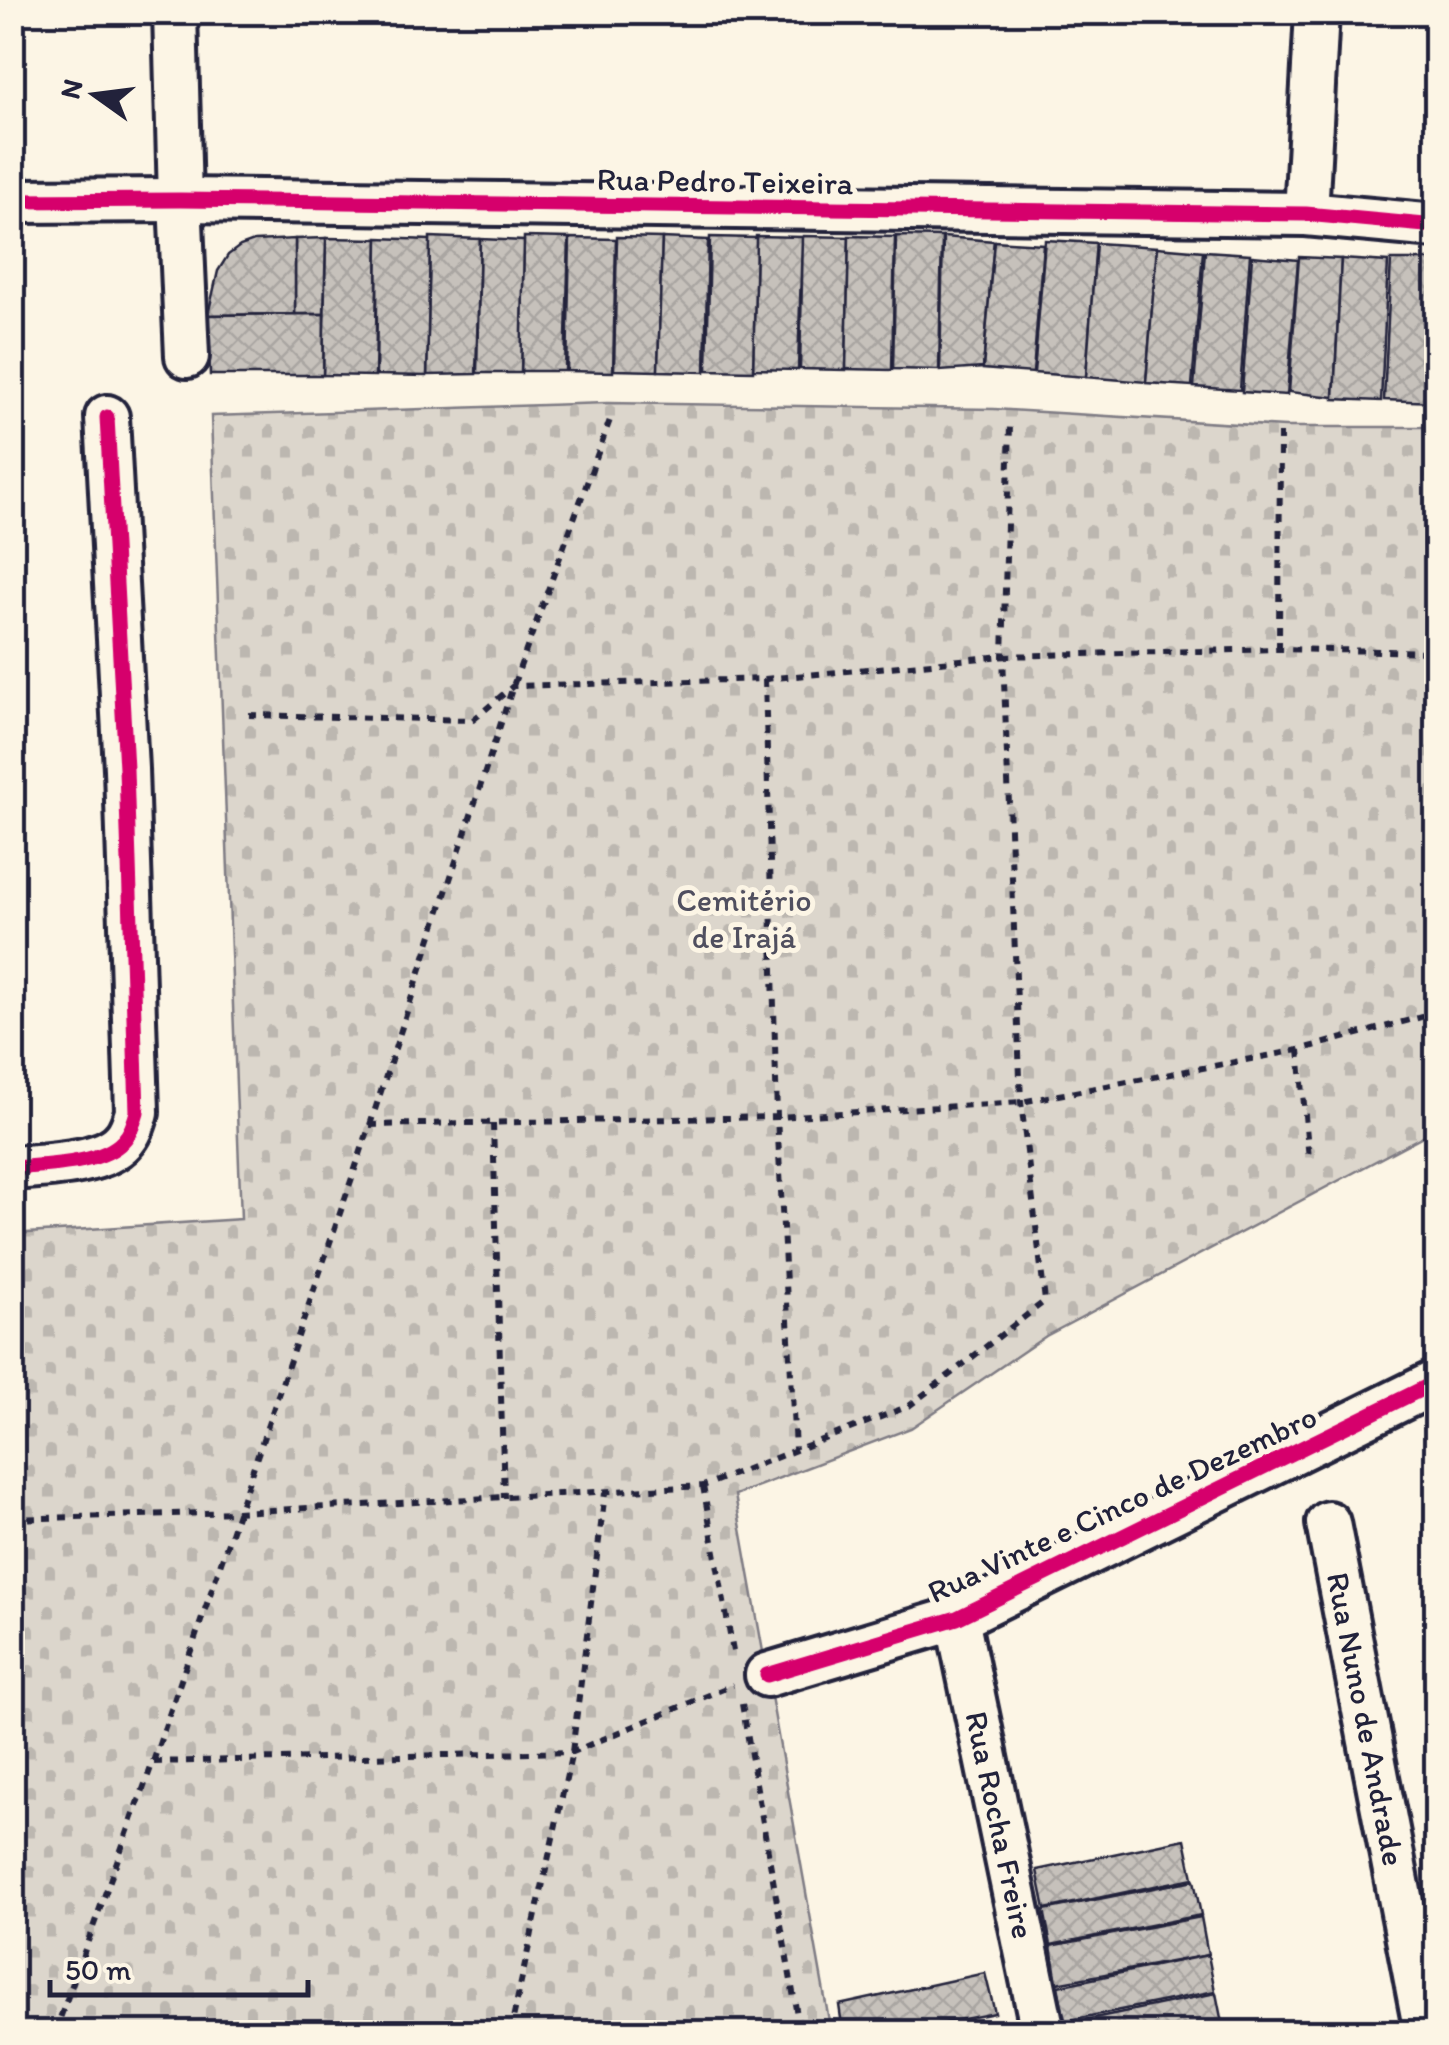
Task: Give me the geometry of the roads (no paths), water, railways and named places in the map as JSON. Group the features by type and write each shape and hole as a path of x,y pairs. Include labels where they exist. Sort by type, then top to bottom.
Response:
{"street":[{"path":"175,12 188,356"},
{"path":"1306,214 1318,12"},
{"name":"Rua Pedro Teixeira","path":"12,202 180,200 1306,214 1436,226"},
{"path":"12,1168 89,1159 110,1152 122,1143 137,1112 126,768 107,417"},
{"name":"Rua Vinte e Cinco de Dezembro","path":"753,1679 957,1618 1436,1382"},
{"name":"Rua Nuno de Andrade","path":"1328,1523 1426,2032"},
{"name":"Rua Rocha Freire","path":"957,1618 1043,2032"}],"park label":[{"name":"Cemitério de Irajá","path":"744,918"}]}
